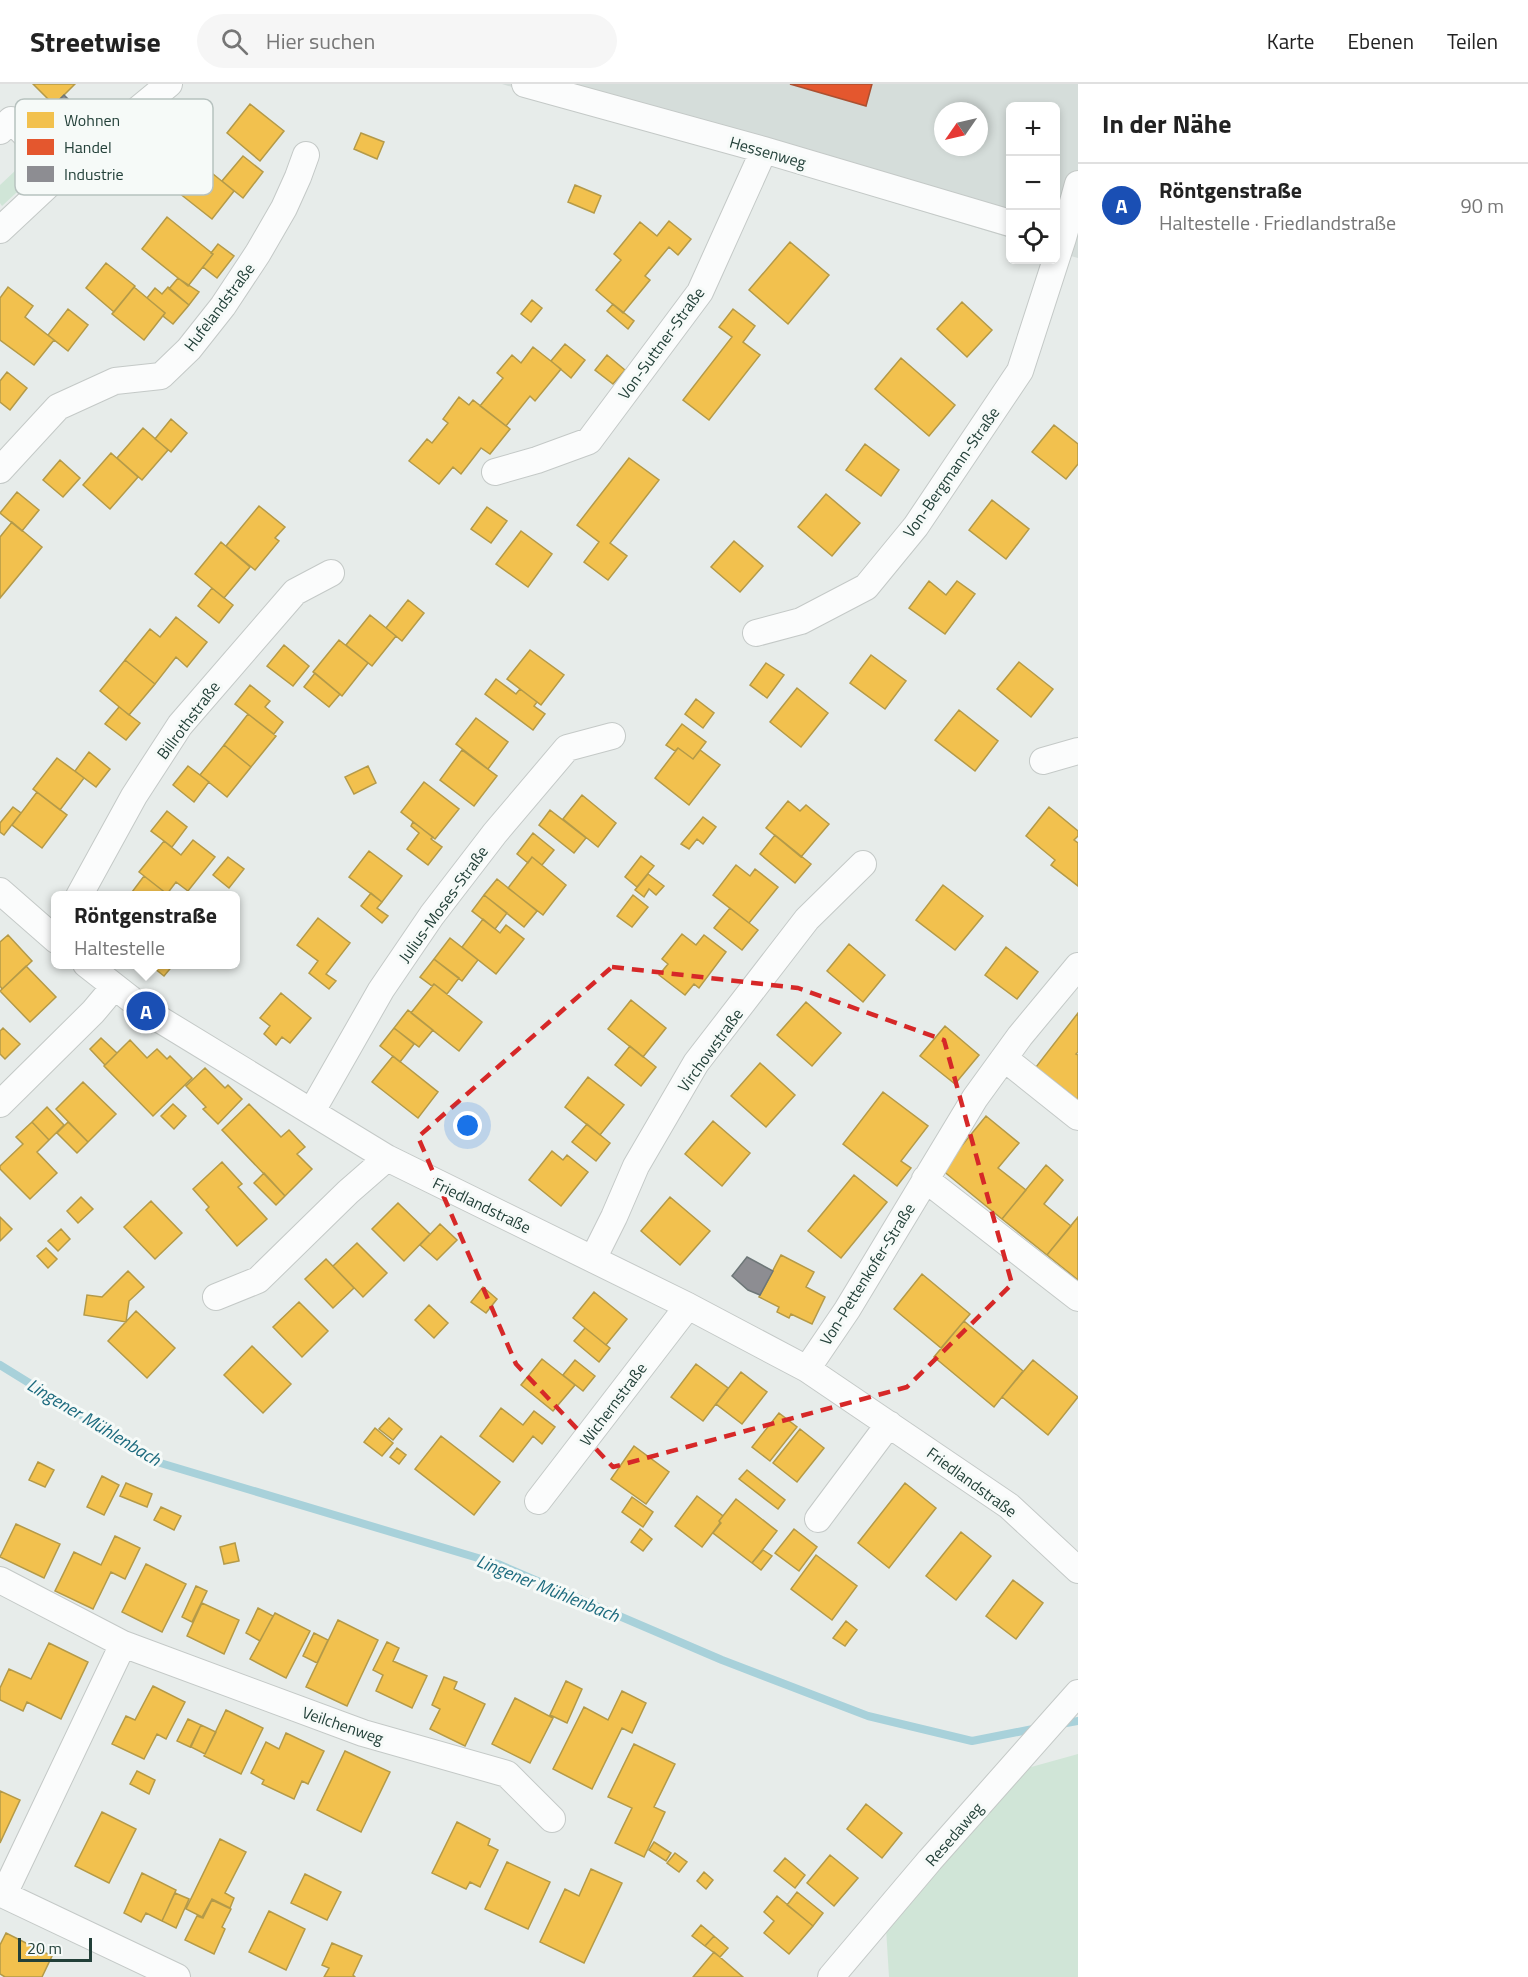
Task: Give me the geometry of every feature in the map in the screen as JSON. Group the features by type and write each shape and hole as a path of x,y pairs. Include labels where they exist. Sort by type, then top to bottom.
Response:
{"street":[{"path":"151,99 169,84"},
{"name":"Hessenweg","path":"525,84 1006,221"},
{"path":"0,131 11,120 15,124"},
{"name":"Von-Suttner-Straße","path":"495,472 589,441 700,292 764,150"},
{"name":"Hufelandstraße","path":"0,470 58,407 115,381 161,376 189,349 223,306 258,253 284,208 306,155"},
{"name":"Von-Bergmann-Straße","path":"756,633 801,621 866,587 916,526 1020,372 1066,239 1078,184"},
{"path":"0,230 37,195"},
{"name":"Billrothstraße","path":"82,891 134,796 180,725 295,592 331,573"},
{"name":"Julius-Moses-Straße","path":"312,1111 381,990 432,915 495,833 567,748 612,736"},
{"path":"1043,761 1078,751"},
{"name":"Virchowstraße","path":"593,1259 614,1218 636,1166 696,1063 807,920 862,864"},
{"path":"0,891 51,935"},
{"name":"Von-Pettenkofer-Straße","path":"807,1369 847,1310 975,1098 1078,966"},
{"name":"Friedlandstraße","path":"92,969 146,1011 387,1158 688,1306 807,1369 1009,1506 1078,1570"},
{"path":"0,1104 93,1012 114,987"},
{"path":"1004,1058 1078,1117"},
{"path":"216,1297 258,1280 348,1192 387,1158"},
{"path":"925,1179 1078,1298"},
{"name":"Wichernstraße","path":"538,1501 688,1306"},
{"path":"818,1519 889,1424"},
{"name":"Veilchenweg","path":"0,1580 123,1644 363,1733 507,1774 552,1819"},
{"path":"123,1644 2,1893 177,1977"},
{"name":"Resedaweg","path":"831,1977 930,1860 1076,1695"}],"highlighted area":[{"path":"612,967 798,988 944,1040 1012,1284 907,1387 613,1467 516,1364 418,1137"}],"shaded area":[{"path":"502,84 1078,84 1078,258 1060,253 1060,102 1006,102 1006,237"}],"green space":[{"path":"15,171 15,194 2,206 0,203 0,185"},
{"path":"1078,1754 1078,1977 889,1977 886,1928 1024,1769"}],"building: Wohnen":[{"path":"33,84 75,84 60,99 48,99"},
{"path":"250,104 284,131 260,161 227,133"},
{"path":"361,133 384,142 377,159 354,149"},
{"path":"243,156 263,172 243,198 222,181"},
{"path":"213,174 234,191 212,219 182,195 213,195"},
{"path":"575,185 601,196 594,213 568,202"},
{"path":"167,217 213,254 188,286 142,249"},
{"path":"669,221 691,239 678,255 669,247 645,276 650,280 623,313 596,290 621,260 614,254 640,222 657,236"},
{"path":"790,242 829,275 788,324 749,290"},
{"path":"218,244 234,256 217,278 203,267"},
{"path":"106,263 135,286 114,312 86,288"},
{"path":"178,278 199,292 189,305 169,289"},
{"path":"8,287 33,306 25,317 54,340 34,365 0,340 0,298"},
{"path":"134,287 165,313 144,340 112,314"},
{"path":"168,287 189,305 173,324 163,316 165,313 147,298 155,288 162,294"},
{"path":"532,300 542,308 531,322 521,314"},
{"path":"962,302 992,330 967,357 937,329"},
{"path":"613,304 634,321 628,329 607,311"},
{"path":"68,309 88,325 68,351 48,335"},
{"path":"733,309 755,326 743,342 760,355 709,420 683,400 732,337 719,327"},
{"path":"565,344 585,360 571,378 551,361"},
{"path":"533,347 561,369 535,401 530,396 506,426 480,406 503,378 497,373 512,355 521,363"},
{"path":"607,355 625,370 613,384 595,370"},
{"path":"901,358 955,405 929,436 875,389"},
{"path":"7,372 27,388 10,410 0,402 0,381"},
{"path":"459,397 469,405 473,400 510,429 490,454 481,448 461,474 453,467 439,484 409,461 427,439 432,443 448,423 443,419"},
{"path":"171,419 187,433 171,452 155,439"},
{"path":"1054,425 1078,444 1078,464 1066,479 1032,452"},
{"path":"143,428 168,450 142,480 117,458"},
{"path":"865,444 899,470 881,496 846,470"},
{"path":"111,453 138,477 110,509 83,485"},
{"path":"629,458 659,480 610,543 627,556 608,580 584,562 599,542 577,525"},
{"path":"60,460 80,478 63,497 43,480"},
{"path":"17,492 39,510 22,531 0,513"},
{"path":"826,494 860,523 832,556 798,527"},
{"path":"992,500 1029,529 1006,559 969,530"},
{"path":"259,506 285,527 275,538 279,541 255,570 226,546"},
{"path":"487,507 507,521 491,543 471,529"},
{"path":"12,522 42,547 0,598 0,537"},
{"path":"521,531 552,554 528,587 496,564"},
{"path":"734,541 763,566 740,592 711,567"},
{"path":"221,542 250,567 224,598 195,574"},
{"path":"929,581 946,595 957,581 975,594 945,634 909,608"},
{"path":"212,588 233,605 219,623 198,606"},
{"path":"408,600 424,613 402,641 386,628"},
{"path":"370,615 396,636 372,666 346,645"},
{"path":"176,617 207,642 187,667 176,657 155,684 125,660 150,629 160,637"},
{"path":"339,640 368,663 342,696 313,672"},
{"path":"284,645 309,666 293,686 267,666"},
{"path":"530,650 564,675 541,705 507,679"},
{"path":"871,655 906,681 885,709 850,683"},
{"path":"125,660 155,684 129,715 100,691"},
{"path":"1019,662 1053,689 1031,717 997,689"},
{"path":"766,663 784,675 767,698 750,685"},
{"path":"315,673 340,694 329,707 304,687"},
{"path":"496,679 516,694 520,689 537,702 534,706 545,714 533,730 485,694"},
{"path":"250,685 270,701 265,707 283,722 274,734 235,704"},
{"path":"797,688 828,713 801,747 770,722"},
{"path":"696,699 714,713 703,728 685,714"},
{"path":"119,707 140,723 126,740 105,724"},
{"path":"959,710 998,741 975,771 935,740"},
{"path":"248,714 276,736 251,767 224,745"},
{"path":"476,718 508,742 488,769 456,744"},
{"path":"682,724 706,742 693,759 678,748 675,751 666,745"},
{"path":"224,745 251,767 227,797 200,775"},
{"path":"678,748 693,759 700,750 720,765 689,805 655,778"},
{"path":"462,750 497,776 474,806 440,780"},
{"path":"89,752 110,769 96,787 75,771"},
{"path":"57,758 84,778 60,810 33,789"},
{"path":"188,766 209,782 194,802 173,785"},
{"path":"368,766 376,783 354,794 345,777"},
{"path":"424,782 459,809 435,839 401,812"},
{"path":"37,792 67,815 42,848 12,825"},
{"path":"582,795 616,823 598,847 563,819"},
{"path":"788,801 800,811 806,805 829,824 801,857 766,828"},
{"path":"13,807 21,813 4,835 0,832 0,823"},
{"path":"1049,807 1078,831 1078,836 1074,840 1078,843 1078,886 1051,865 1055,860 1026,836"},
{"path":"550,810 586,838 574,853 539,825"},
{"path":"167,811 187,827 172,847 151,831"},
{"path":"703,817 716,827 703,844 697,839 689,849 681,844"},
{"path":"413,822 442,847 428,865 407,849 419,833 411,826"},
{"path":"533,833 554,850 542,865 532,857 528,863 517,854"},
{"path":"775,835 811,864 795,883 760,854"},
{"path":"193,840 215,857 188,891 176,882 169,891 163,891 139,872 164,841 181,855"},
{"path":"369,851 402,876 382,902 349,877"},
{"path":"641,856 654,866 637,887 625,877"},
{"path":"228,857 244,869 229,888 213,875"},
{"path":"532,857 566,885 543,915 508,888"},
{"path":"736,865 750,876 755,869 778,887 749,923 713,895"},
{"path":"648,874 664,886 656,895 649,889 644,897 635,890"},
{"path":"144,876 163,891 133,891"},
{"path":"497,879 537,911 524,927 484,895"},
{"path":"943,885 983,916 955,950 916,920"},
{"path":"371,893 382,902 377,908 388,916 382,923 361,906"},
{"path":"484,895 507,913 495,929 472,911"},
{"path":"633,895 648,907 632,927 617,916"},
{"path":"730,908 758,930 742,950 714,928"},
{"path":"318,918 350,943 326,974 336,981 329,989 309,973 318,961 297,945"},
{"path":"483,919 500,933 506,925 524,939 496,974 462,947"},
{"path":"682,934 696,945 704,935 726,952 699,988 694,984 685,995 659,975 668,964 662,959"},
{"path":"8,935 32,961 2,989 0,986 0,942"},
{"path":"450,938 478,960 462,981 434,959"},
{"path":"849,944 885,975 863,1002 827,971"},
{"path":"1006,947 1038,972 1017,999 985,975"},
{"path":"434,959 459,978 447,994 420,977"},
{"path":"26,966 56,997 30,1022 0,991"},
{"path":"155,969 170,969 164,976"},
{"path":"434,984 482,1022 459,1051 411,1013"},
{"path":"281,993 311,1018 290,1043 282,1037 276,1045 264,1034 270,1026 260,1018"},
{"path":"631,1000 666,1028 643,1057 608,1029"},
{"path":"806,1002 841,1033 812,1066 777,1035"},
{"path":"408,1010 433,1030 419,1047 394,1028"},
{"path":"1078,1013 1078,1052 1076,1054 1078,1055 1078,1100 1036,1067"},
{"path":"945,1026 979,1055 955,1084 920,1056"},
{"path":"3,1028 20,1044 5,1059 0,1054 0,1031"},
{"path":"394,1028 414,1044 400,1062 380,1046"},
{"path":"101,1038 117,1053 105,1065 90,1049"},
{"path":"130,1040 147,1058 157,1049 167,1059 170,1056 192,1078 153,1116 104,1066"},
{"path":"630,1046 656,1067 641,1086 615,1065"},
{"path":"393,1056 438,1092 418,1118 372,1082"},
{"path":"760,1063 795,1095 766,1127 731,1096"},
{"path":"205,1068 225,1088 228,1085 242,1099 218,1124 203,1109 206,1107 186,1086"},
{"path":"588,1077 624,1105 600,1135 565,1107"},
{"path":"83,1082 116,1114 88,1142 56,1109"},
{"path":"883,1092 928,1126 901,1161 911,1168 897,1186 843,1144"},
{"path":"173,1104 186,1116 174,1129 161,1116"},
{"path":"249,1104 281,1137 289,1130 305,1147 297,1154 312,1169 285,1196 222,1130"},
{"path":"47,1107 64,1125 49,1140 32,1122"},
{"path":"986,1116 1019,1143 998,1168 1026,1190 1002,1219 942,1170"},
{"path":"713,1121 750,1153 722,1186 685,1154"},
{"path":"32,1122 49,1140 37,1152 57,1173 30,1199 0,1169 0,1166 23,1144 16,1137"},
{"path":"68,1122 88,1142 77,1153 57,1133"},
{"path":"587,1124 610,1143 596,1161 572,1142"},
{"path":"552,1151 563,1160 567,1155 588,1172 561,1206 529,1180"},
{"path":"222,1162 242,1184 238,1187 267,1219 237,1246 206,1210 209,1207 193,1189"},
{"path":"1046,1165 1063,1180 1044,1204 1071,1226 1047,1255 1002,1219"},
{"path":"264,1173 285,1196 276,1205 254,1183"},
{"path":"854,1175 887,1202 841,1258 808,1231"},
{"path":"81,1197 93,1209 78,1223 67,1211"},
{"path":"670,1197 710,1231 680,1265 641,1231"},
{"path":"151,1201 182,1233 155,1259 124,1227"},
{"path":"398,1203 430,1234 404,1261 372,1229"},
{"path":"0,1217 12,1229 0,1241"},
{"path":"1078,1217 1078,1280 1047,1255"},
{"path":"440,1224 457,1240 437,1260 420,1245"},
{"path":"61,1229 70,1239 58,1251 48,1241"},
{"path":"357,1243 387,1273 363,1297 333,1266"},
{"path":"46,1248 57,1259 48,1268 37,1256"},
{"path":"781,1255 814,1272 806,1287 825,1297 812,1324 791,1314 789,1318 777,1312 779,1307 759,1297"},
{"path":"326,1259 354,1288 333,1308 305,1279"},
{"path":"128,1271 144,1287 129,1301 126,1322 84,1315 87,1295 102,1297"},
{"path":"922,1274 970,1314 941,1348 894,1309"},
{"path":"483,1287 497,1299 486,1313 471,1302"},
{"path":"594,1292 627,1319 606,1345 573,1318"},
{"path":"299,1302 328,1331 302,1357 273,1327"},
{"path":"429,1305 448,1323 434,1338 415,1320"},
{"path":"136,1311 175,1348 147,1378 108,1341"},
{"path":"964,1321 1023,1371 994,1407 934,1357"},
{"path":"585,1328 610,1348 599,1362 574,1341"},
{"path":"252,1346 291,1384 263,1413 224,1375"},
{"path":"542,1359 575,1385 553,1411 521,1385"},
{"path":"575,1360 595,1376 583,1391 563,1375"},
{"path":"1033,1360 1078,1397 1048,1435 1002,1397"},
{"path":"696,1364 728,1388 703,1421 671,1397"},
{"path":"741,1372 767,1392 742,1424 716,1404"},
{"path":"501,1408 523,1425 534,1411 555,1427 542,1444 533,1436 513,1462 480,1436"},
{"path":"779,1413 797,1427 770,1461 752,1447"},
{"path":"389,1418 402,1429 393,1440 379,1429"},
{"path":"375,1428 393,1443 382,1456 364,1442"},
{"path":"800,1429 824,1448 797,1482 773,1463"},
{"path":"441,1436 500,1482 474,1515 415,1469"},
{"path":"634,1446 669,1472 646,1504 611,1479"},
{"path":"397,1448 406,1455 399,1464 390,1457"},
{"path":"38,1462 54,1470 45,1487 29,1480"},
{"path":"747,1470 785,1500 778,1509 739,1479"},
{"path":"102,1476 119,1485 104,1515 87,1507"},
{"path":"126,1483 152,1494 147,1507 120,1496"},
{"path":"905,1483 936,1508 889,1568 858,1543"},
{"path":"697,1496 723,1516 702,1547 675,1526"},
{"path":"632,1497 653,1512 643,1527 622,1512"},
{"path":"736,1499 777,1531 752,1563 713,1533"},
{"path":"161,1507 181,1516 174,1530 154,1520"},
{"path":"16,1524 60,1544 44,1578 0,1557"},
{"path":"640,1529 652,1539 643,1551 631,1542"},
{"path":"794,1529 817,1547 799,1571 775,1553"},
{"path":"961,1532 991,1556 956,1600 926,1576"},
{"path":"115,1536 140,1548 125,1579 111,1572 93,1609 55,1591 74,1552 101,1565"},
{"path":"235,1543 239,1561 224,1564 220,1547"},
{"path":"763,1550 772,1556 761,1570 752,1563"},
{"path":"816,1555 857,1586 832,1620 791,1589"},
{"path":"146,1564 186,1584 162,1632 122,1612"},
{"path":"1013,1580 1043,1603 1016,1639 986,1616"},
{"path":"196,1586 207,1591 192,1622 182,1617"},
{"path":"202,1603 239,1620 224,1654 187,1636"},
{"path":"258,1608 273,1616 260,1641 246,1633"},
{"path":"275,1613 310,1631 286,1678 250,1659"},
{"path":"338,1620 378,1640 347,1706 306,1687"},
{"path":"846,1621 857,1630 845,1646 833,1638"},
{"path":"314,1633 328,1640 317,1663 303,1656"},
{"path":"387,1642 399,1648 393,1661 427,1676 412,1708 376,1691 383,1675 373,1670"},
{"path":"49,1643 88,1662 61,1719 27,1702 23,1711 0,1700 0,1688 9,1669 31,1679"},
{"path":"444,1677 457,1682 454,1689 485,1704 465,1746 430,1729 440,1709 432,1705"},
{"path":"566,1681 582,1689 567,1723 550,1715"},
{"path":"153,1686 185,1702 166,1739 157,1734 144,1759 112,1744 126,1716 135,1720"},
{"path":"622,1691 646,1703 632,1733 622,1728 592,1789 553,1769 584,1707 608,1720"},
{"path":"515,1698 553,1718 530,1763 492,1744"},
{"path":"226,1710 263,1728 241,1774 204,1756"},
{"path":"188,1719 201,1725 190,1747 177,1741"},
{"path":"201,1725 216,1732 205,1754 191,1747"},
{"path":"286,1733 324,1751 308,1784 302,1781 294,1799 262,1784 264,1780 251,1773 266,1742 279,1749"},
{"path":"634,1744 675,1764 654,1807 665,1812 644,1857 615,1843 632,1808 608,1797"},
{"path":"345,1751 390,1772 361,1832 317,1810"},
{"path":"137,1771 155,1780 149,1794 130,1784"},
{"path":"0,1791 20,1800 0,1843"},
{"path":"866,1804 902,1833 882,1858 847,1829"},
{"path":"102,1812 136,1829 109,1883 75,1866"},
{"path":"457,1822 490,1839 488,1845 498,1850 480,1887 470,1882 466,1889 432,1873"},
{"path":"220,1839 246,1852 225,1893 234,1898 230,1908 212,1899 202,1917 186,1909"},
{"path":"654,1842 671,1853 666,1861 649,1850"},
{"path":"675,1853 687,1862 679,1872 667,1863"},
{"path":"830,1855 858,1878 834,1906 807,1883"},
{"path":"785,1858 805,1875 795,1888 774,1871"},
{"path":"507,1862 550,1882 528,1929 485,1909"},
{"path":"591,1869 622,1883 584,1963 540,1942 565,1889 579,1896"},
{"path":"704,1872 713,1880 706,1889 697,1881"},
{"path":"142,1873 176,1890 162,1921 146,1913 141,1922 124,1913"},
{"path":"305,1874 341,1892 327,1920 291,1903"},
{"path":"797,1892 823,1913 813,1926 787,1905"},
{"path":"175,1893 189,1899 176,1928 162,1921"},
{"path":"777,1896 813,1926 789,1954 764,1933 774,1921 764,1912"},
{"path":"212,1900 231,1909 222,1927 225,1929 214,1954 185,1940 197,1916 203,1918"},
{"path":"269,1911 305,1929 286,1970 249,1952"},
{"path":"701,1925 714,1936 705,1946 692,1936"},
{"path":"6,1933 52,1956 42,1977 5,1977 0,1974 0,1945"},
{"path":"714,1936 728,1948 720,1957 705,1946"},
{"path":"332,1943 362,1956 353,1975 355,1977 324,1977 329,1968 322,1965"},
{"path":"714,1952 743,1977 693,1977"}],"building: Handel":[{"path":"790,84 872,84 866,106"}],"building: Industrie":[{"path":"747,1257 773,1271 760,1295 748,1290 732,1276"}],"waterway":[{"name":"Lingener Mühlenbach","path":"0,1365 157,1462 498,1564 722,1660 868,1716 972,1741 1038,1728"},
{"name":"Lingener Mühlenbach","path":"1061,1724 1078,1721"}],"place":[{"name":"Röntgenstraße","path":"146,1011"}]}
